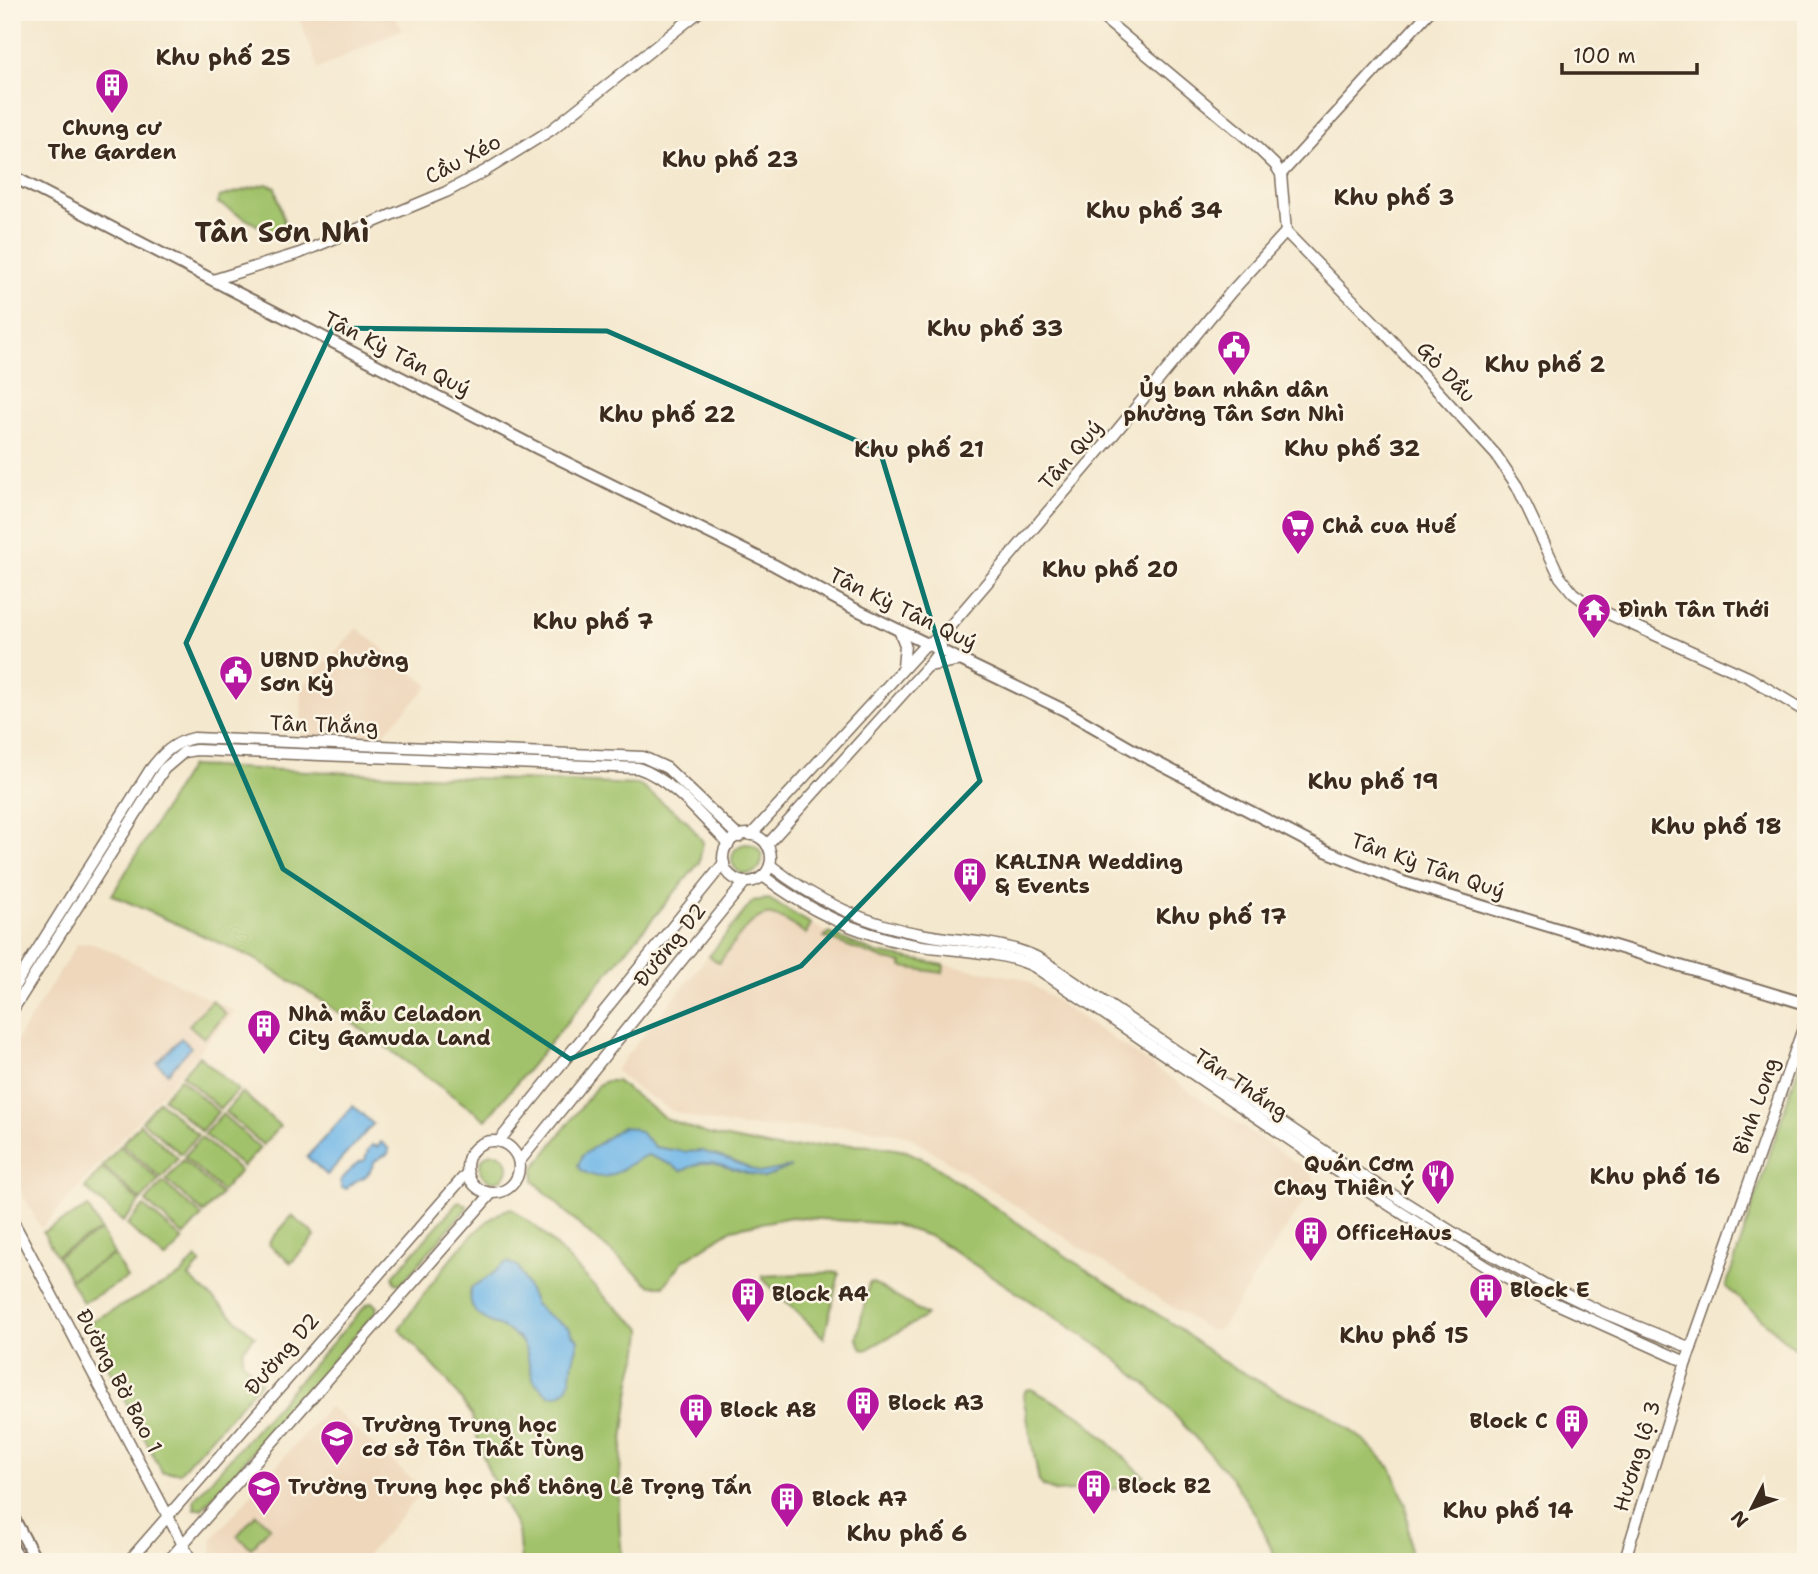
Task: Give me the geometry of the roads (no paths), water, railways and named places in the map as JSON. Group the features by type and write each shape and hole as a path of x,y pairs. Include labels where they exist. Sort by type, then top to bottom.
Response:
{"main road":[{"name":"Tân Kỳ Tân Quý","path":"12,176 537,448 708,531 899,630 927,643 940,644 962,659 1064,710 1144,756 1326,851 1403,882 1806,1004"},
{"path":"12,1515 37,1562"},
{"path":"12,1546 20,1562"}],"street":[{"name":"Cầu Xéo","path":"213,280 300,253 446,192 485,171 551,130 699,12"},
{"path":"1096,12 1264,153 1281,174 1286,232"},
{"path":"1281,174 1429,12"},
{"name":"Tân Quý","path":"940,644 1231,292 1286,232"},
{"name":"Gò Dầu","path":"1286,232 1383,331 1496,455 1517,485 1555,568 1573,593 1589,605 1750,678 1806,712"},
{"path":"899,630 905,645 903,670"},
{"path":"751,835 927,643"},
{"path":"767,845 928,666 940,644"},
{"path":"928,666 962,659"},
{"name":"Tân Thắng","path":"181,747 194,738 643,757 667,768 739,836"},
{"path":"77,899 156,762 181,747"},
{"path":"12,990 181,747"},
{"name":"Tân Thắng","path":"181,747 196,750 638,768 651,772 664,782 729,844"},
{"path":"139,788 149,793"},
{"path":"751,835 767,845 771,855 770,865 763,876 758,880 745,882 732,876 724,863 724,853 729,844 739,836 751,835"},
{"name":"Đường D2","path":"499,1141 724,863"},
{"name":"Tân Thắng","path":"770,865 826,903 882,926 1030,953 1336,1165"},
{"name":"Tân Thắng","path":"763,876 800,901 854,928 908,944 1014,959 1035,967 1390,1200 1486,1267 1537,1295 1686,1363"},
{"name":"Đường D2","path":"519,1162 745,882"},
{"path":"12,1011 66,916"},
{"name":"Bình Long","path":"1686,1363 1806,1020"},
{"path":"489,1141 499,1141 512,1149 519,1162 514,1184 503,1192 491,1194 475,1187 467,1173 468,1158 476,1146 489,1141"},
{"name":"Đường D2","path":"128,1562 467,1173"},
{"path":"167,1562 491,1194"},
{"name":"Tân Thắng","path":"1390,1200 1548,1286 1604,1313 1691,1348"},
{"name":"Đường Bờ Bao 1","path":"12,1219 192,1562"},
{"name":"Hương lộ 3","path":"1624,1562 1686,1363"}],"water":[{"path":"181,1038 191,1047 168,1073 157,1063"},
{"path":"353,1106 373,1124 327,1175 307,1157"},
{"path":"622,1127 641,1133 655,1147 686,1152 702,1151 760,1173 791,1167 764,1178 713,1163 701,1163 681,1171 648,1155 609,1176 591,1175 581,1170 578,1165 583,1155"},
{"path":"381,1142 389,1149 388,1154 375,1161 364,1177 347,1189 342,1188 340,1181 357,1163 365,1160 372,1145 378,1147"},
{"path":"507,1262 518,1266 535,1304 569,1328 579,1340 569,1383 560,1394 549,1395 535,1382 525,1348 519,1339 486,1320 473,1308 471,1288"}],"place":[{"name":"Chung cư The Garden","path":"112,115"},
{"name":"Ủy ban nhân dân phường Tân Sơn Nhì","path":"1234,377"},
{"name":"Chả cua Huế","path":"1298,556"},
{"name":"Đình Tân Thới","path":"1594,640"},
{"name":"UBND phường Sơn Kỳ","path":"236,702"},
{"name":"KALINA Wedding & Events","path":"970,904"},
{"name":"Nhà mẫu Celadon City Gamuda Land","path":"264,1056"},
{"name":"Quán Cơm Chay Thiên Ý","path":"1438,1206"},
{"name":"OfficeHaus","path":"1311,1263"},
{"name":"Block E","path":"1486,1320"},
{"name":"Block A4","path":"748,1324"},
{"name":"Block A3","path":"863,1433"},
{"name":"Block A8","path":"696,1440"},
{"name":"Block C","path":"1572,1451"},
{"name":"Trường Trung học cơ sở Tôn Thất Tùng","path":"337,1467"},
{"name":"Block B2","path":"1094,1516"},
{"name":"Trường Trung học phổ thông Lê Trọng Tấn","path":"264,1517"},
{"name":"Block A7","path":"787,1529"}],"district":[{"name":"Khu phố 25","path":"223,57"},
{"name":"Khu phố 23","path":"730,159"},
{"name":"Khu phố 3","path":"1394,197"},
{"name":"Khu phố 34","path":"1154,210"},
{"name":"Tân Sơn Nhì","path":"282,232"},
{"name":"Khu phố 33","path":"995,328"},
{"name":"Khu phố 2","path":"1545,364"},
{"name":"Khu phố 22","path":"667,414"},
{"name":"Khu phố 32","path":"1352,448"},
{"name":"Khu phố 21","path":"919,449"},
{"name":"Khu phố 20","path":"1110,569"},
{"name":"Khu phố 7","path":"593,621"},
{"name":"Khu phố 19","path":"1373,781"},
{"name":"Khu phố 18","path":"1716,826"},
{"name":"Khu phố 17","path":"1221,916"},
{"name":"Khu phố 16","path":"1655,1176"},
{"name":"Khu phố 15","path":"1404,1335"},
{"name":"Khu phố 14","path":"1508,1510"},
{"name":"Khu phố 6","path":"907,1533"}]}
